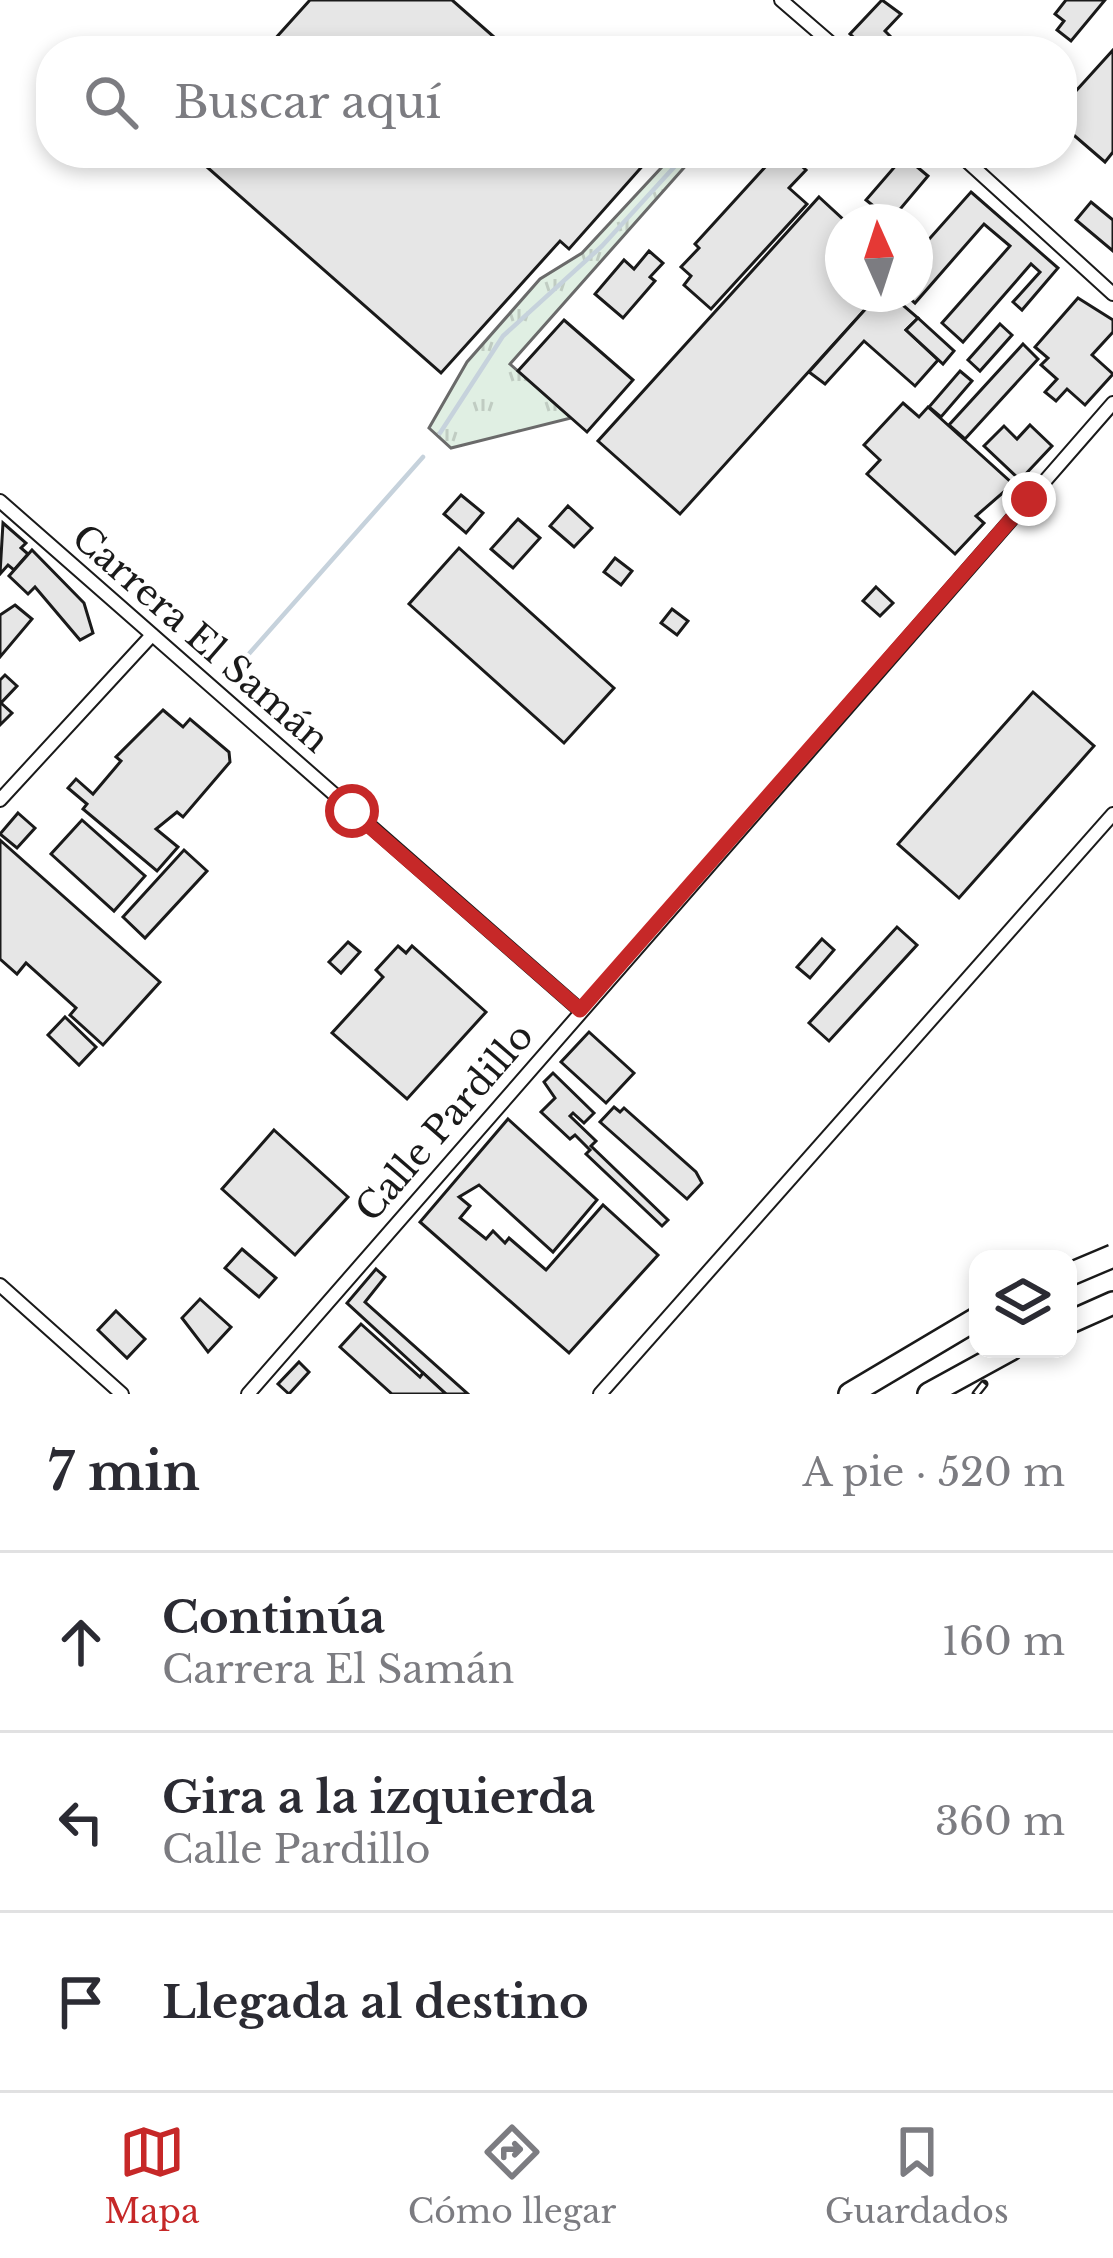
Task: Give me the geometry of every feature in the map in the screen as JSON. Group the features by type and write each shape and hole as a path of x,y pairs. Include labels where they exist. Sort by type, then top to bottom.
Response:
{"highway":[{"path":"1077,1271 1113,1256"},
{"path":"1077,1320 1113,1304"},
{"path":"850,1394 969,1323"},
{"path":"929,1394 993,1358"}],"street":[{"path":"781,0 823,36"},
{"path":"974,168 1113,295"},
{"name":"Calle Pardillo","path":"248,1394 1113,403"},
{"name":"Carrera El Samán","path":"0,501 580,1010"},
{"path":"0,800 152,635"},
{"path":"600,1394 1113,814"},
{"path":"0,1285 122,1394"}],"green space":[{"path":"661,168 684,168 510,364 571,418 451,448 429,428 467,362 540,279 582,253"}],"building":[{"path":"310,0 452,0 493,36 278,36"},
{"path":"882,0 901,14 885,31 890,36 850,34"},
{"path":"1066,0 1105,0 1075,36 1057,30 1064,21 1055,14"},
{"path":"1113,50 1113,152 1105,162 1077,138 1077,90"},
{"path":"208,168 641,168 569,249 560,241 441,373"},
{"path":"764,168 806,170 789,188 807,204 711,309 684,285 691,276 681,267 699,248 695,244"},
{"path":"894,168 918,168 928,176 904,204 866,200"},
{"path":"971,192 1058,268 1022,310 1013,302 1040,272 1031,264 963,342 942,323 1010,246 984,224 933,282 933,235"},
{"path":"819,197 827,204 825,312 863,312 680,514 598,441"},
{"path":"1091,202 1113,220 1113,251 1076,220"},
{"path":"649,251 663,263 650,277 655,281 623,318 595,294 624,260 634,269"},
{"path":"1078,298 1113,320 1113,332 1092,355 1113,374 1085,405 1067,389 1056,401 1045,392 1057,379 1041,365 1048,358 1035,347"},
{"path":"863,312 911,312 918,318 906,330 938,360 915,386 864,341 825,384 809,372"},
{"path":"918,318 954,351 943,364 906,330"},
{"path":"564,320 633,380 587,432 518,371"},
{"path":"1000,324 1012,335 980,371 968,360"},
{"path":"1023,344 1038,359 965,439 949,425"},
{"path":"960,371 972,381 941,417 929,407"},
{"path":"903,403 919,417 928,407 1013,484 976,516 984,523 955,554 867,474 880,460 864,445"},
{"path":"1030,425 1052,446 1020,480 984,446 1004,426 1017,439"},
{"path":"461,495 483,513 466,533 444,514"},
{"path":"568,506 592,528 574,547 550,526"},
{"path":"518,519 540,538 513,568 491,549"},
{"path":"3,523 26,543 21,548 28,554 14,570 8,565 0,574"},
{"path":"459,548 614,688 564,743 409,604"},
{"path":"32,550 84,603 93,633 80,640 35,587 28,594 9,576"},
{"path":"615,558 632,571 621,585 604,572"},
{"path":"876,587 893,603 880,616 863,601"},
{"path":"15,605 32,619 0,657 0,615"},
{"path":"672,609 688,621 677,635 661,623"},
{"path":"5,675 17,686 1,703 12,713 0,725 0,680"},
{"path":"1033,692 1094,746 959,898 898,844"},
{"path":"163,710 183,727 190,719 229,752 230,762 183,817 177,812 156,829 178,847 157,871 83,809 87,804 68,788 76,779 93,794 121,761 116,757"},
{"path":"18,813 35,828 17,848 0,834"},
{"path":"82,820 145,876 114,911 51,854"},
{"path":"0,840 160,982 103,1045 70,1015 76,1008 26,963 17,974 0,959"},
{"path":"184,850 207,871 145,938 123,917"},
{"path":"897,927 917,945 829,1041 809,1023"},
{"path":"822,939 834,950 810,978 797,967"},
{"path":"348,942 360,952 341,973 329,962"},
{"path":"398,946 406,953 412,946 486,1012 407,1099 332,1033 383,977 376,970"},
{"path":"65,1017 96,1047 79,1065 48,1035"},
{"path":"589,1032 634,1073 606,1103 561,1062"},
{"path":"553,1073 594,1113 584,1123 573,1113 570,1116 596,1141 591,1146 668,1220 662,1226 586,1154 590,1150 575,1135 570,1139 541,1112 555,1098 544,1082"},
{"path":"614,1107 620,1112 624,1108 696,1172 702,1183 687,1199 600,1122"},
{"path":"508,1119 597,1200 553,1252 479,1185 459,1197 470,1206 460,1218 486,1239 493,1231 505,1243 509,1238 546,1270 603,1205 658,1255 569,1353 420,1222"},
{"path":"274,1130 348,1197 295,1255 222,1189"},
{"path":"242,1249 276,1278 259,1297 225,1268"},
{"path":"376,1269 385,1277 365,1302 468,1394 446,1394 347,1303"},
{"path":"200,1299 231,1327 208,1352 182,1318"},
{"path":"116,1311 145,1339 127,1358 98,1330"},
{"path":"361,1324 446,1394 392,1394 340,1347"},
{"path":"299,1362 309,1372 289,1394 278,1384"}],"waterway":[{"path":"440,433 503,336 602,246 673,168"},
{"path":"224,673 247,656 423,457"}],"railway":[{"path":"976,1394 984,1384"}],"route":[{"path":"352,811 580,1010 1029,499"}]}
